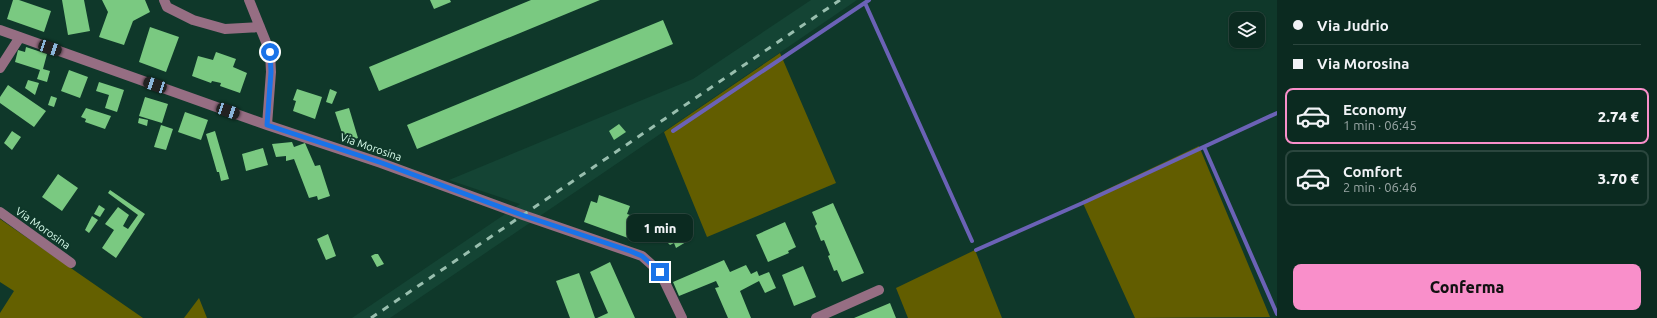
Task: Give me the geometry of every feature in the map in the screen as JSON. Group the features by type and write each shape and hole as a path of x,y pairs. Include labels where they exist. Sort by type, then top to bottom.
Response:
{"street":[{"path":"164,0 167,8 193,20 224,29 260,27"},
{"path":"249,0 270,52 271,62 267,125"},
{"name":"Via Morosina","path":"0,30 267,125 382,163 522,215 642,256 660,272 682,318"},
{"path":"0,68 20,38"},
{"name":"Via Morosina","path":"0,212 71,263"},
{"path":"816,318 879,290"}],"shaded area":[{"path":"811,0 857,0 390,318 352,318 520,204 449,180 693,79"},
{"path":"780,53 836,183 707,237 664,132"},
{"path":"1199,146 1270,317 1135,318 1082,201"},
{"path":"0,219 143,318 0,318 0,313 14,291 0,282"},
{"path":"975,250 1002,318 908,318 896,288"},
{"path":"199,298 207,318 184,318"}],"building":[{"path":"13,0 19,0 51,11 44,32 7,19"},
{"path":"62,0 84,0 90,31 68,35"},
{"path":"102,0 145,0 150,12 133,21 124,45 99,37 108,12"},
{"path":"430,0 450,0 451,2 434,9"},
{"path":"531,0 600,0 379,91 369,67"},
{"path":"663,20 673,44 417,149 407,125"},
{"path":"150,27 179,37 166,72 139,62"},
{"path":"26,47 47,54 43,69 50,71 47,82 37,79 40,70 15,62 18,50 25,52"},
{"path":"216,52 236,59 233,67 247,73 240,93 220,86 221,83 212,81 211,83 192,76 198,56 213,60"},
{"path":"69,70 88,77 80,98 61,91"},
{"path":"28,80 39,83 35,95 25,88"},
{"path":"99,82 124,90 117,112 105,108 109,95 96,91"},
{"path":"8,85 46,111 34,127 0,103 0,97"},
{"path":"297,89 322,97 315,119 293,111 296,101 293,100"},
{"path":"330,89 337,92 332,104 326,102"},
{"path":"51,96 57,98 54,107 48,105"},
{"path":"145,97 168,104 162,123 139,116"},
{"path":"86,108 111,116 105,129 85,122 86,119 81,117"},
{"path":"349,108 358,138 345,142 335,112"},
{"path":"185,112 208,120 201,140 178,132"},
{"path":"139,118 148,120 147,126 138,123"},
{"path":"619,124 626,132 614,140 609,131"},
{"path":"161,125 173,129 166,150 154,147"},
{"path":"12,131 21,137 12,150 4,143"},
{"path":"215,131 229,179 221,181 206,134"},
{"path":"292,142 294,147 305,143 315,166 320,165 330,196 318,200 317,196 309,198 294,159 286,161 286,156 276,157 272,144"},
{"path":"263,148 268,165 246,171 242,154"},
{"path":"58,174 78,188 62,211 42,197"},
{"path":"110,190 145,214 116,258 102,248 114,230 105,224 118,207 129,215 123,226 128,229 138,215 108,193"},
{"path":"599,195 630,206 627,214 636,217 628,238 584,222 591,201 597,203"},
{"path":"833,203 864,273 842,282 837,270 834,271 824,240 821,241 815,226 817,224 812,212"},
{"path":"99,205 105,209 100,217 94,214"},
{"path":"92,216 98,220 89,233 85,230"},
{"path":"785,222 796,247 788,251 789,253 768,262 756,235"},
{"path":"687,230 691,239 676,248 674,243 670,245 668,243 679,238 677,233 681,232 683,235 683,232"},
{"path":"328,234 336,256 326,260 317,239"},
{"path":"378,254 384,264 377,267 371,256"},
{"path":"724,260 730,272 746,265 751,274 757,271 759,276 769,272 776,288 765,293 759,281 740,291 751,318 728,318 715,288 719,287 716,281 679,296 673,282"},
{"path":"610,262 635,318 597,318 608,313 590,272"},
{"path":"803,266 816,297 794,306 782,275"},
{"path":"579,273 595,318 570,318 556,281"},
{"path":"890,303 896,318 854,318"}],"waterway":[{"path":"673,131 869,0"},
{"path":"865,3 972,241"},
{"path":"976,250 1087,201 1277,113"},
{"path":"1204,147 1277,314"}],"railway":[{"path":"371,318 840,0"}],"route":[{"path":"270,52 271,72 267,125 382,163 522,215 630,251 651,262 660,272"}]}
